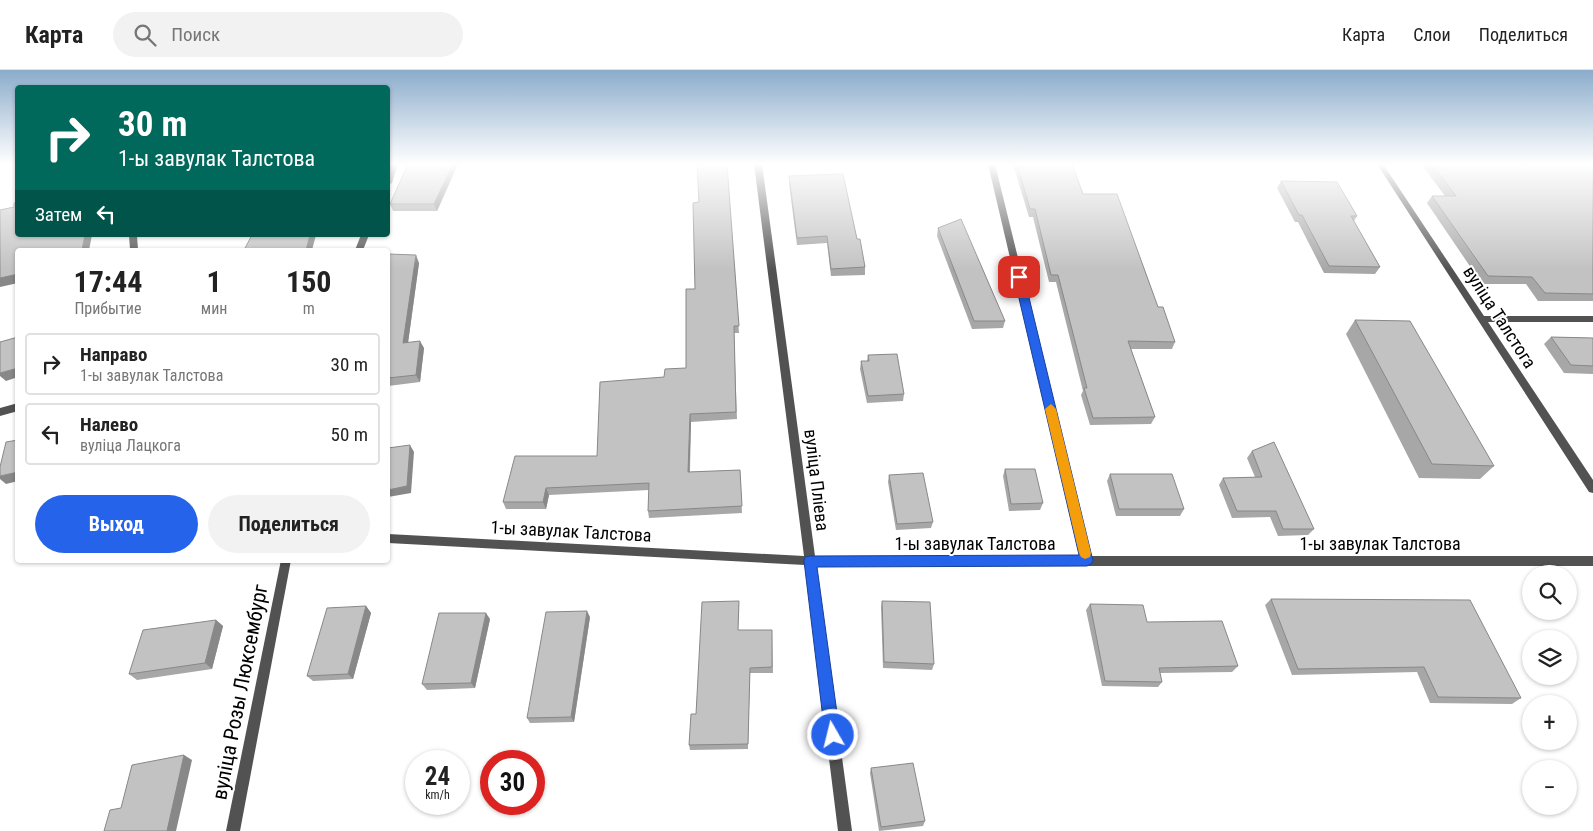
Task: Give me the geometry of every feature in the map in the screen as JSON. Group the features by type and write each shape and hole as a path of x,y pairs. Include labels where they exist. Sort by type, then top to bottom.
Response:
{"street":[{"name":"вуліца Пліева","path":"763,200 845,831"},
{"path":"1000,200 1087,561"},
{"name":"вуліца Талстога","path":"1403,200 1593,489"},
{"path":"1482,319 1593,319"},
{"path":"0,412 15,408"},
{"name":"1-ы завулак Талстова","path":"390,538 810,561 1593,561"},
{"name":"вуліца Розы Люксембург","path":"233,831 285,563"}],"building":[{"path":"392,200 436,200 434,204 390,204"},
{"path":"699,200 730,200 739,326 734,326 736,412 690,414 688,472 740,470 742,506 648,511 649,483 546,488 543,502 503,502 515,456 597,456 600,382 664,377 665,369 686,368 686,289 695,289 693,203 699,202"},
{"path":"792,200 848,200 857,239 860,239 865,267 831,269 827,236 797,238"},
{"path":"1027,200 1119,200 1158,307 1163,307 1175,342 1128,341 1155,417 1093,418 1084,388 1087,388 1058,275 1051,275 1035,209 1030,209"},
{"path":"1291,200 1347,200 1357,216 1351,216 1380,267 1329,266 1302,215 1299,215"},
{"path":"1434,200 1593,200 1593,294 1545,293 1532,277 1488,276"},
{"path":"14,203 15,237 85,237 82,248 15,248 15,275 0,278 0,210 14,207"},
{"path":"961,219 1005,321 974,321 938,228"},
{"path":"251,237 309,237 307,248 245,248"},
{"path":"390,254 416,255 403,343 420,341 416,375 390,378"},
{"path":"1355,320 1410,321 1494,466 1432,464"},
{"path":"1551,337 1593,338 1593,366 1571,365"},
{"path":"15,338 15,369 0,373 0,342"},
{"path":"897,354 904,394 868,396 861,361 869,361 868,355"},
{"path":"15,440 15,473 0,476 0,467 6,442"},
{"path":"1274,442 1314,529 1283,529 1276,511 1237,511 1223,478 1262,477 1252,451"},
{"path":"410,445 407,486 390,490 390,448"},
{"path":"1005,469 1035,469 1043,503 1011,504"},
{"path":"923,473 933,522 897,524 889,475"},
{"path":"1110,474 1172,474 1184,509 1119,509"},
{"path":"1271,599 1470,600 1521,698 1438,697 1424,667 1298,669"},
{"path":"739,601 738,630 772,630 772,667 750,668 748,744 689,745 691,714 696,714 702,602"},
{"path":"882,601 930,602 934,664 884,662"},
{"path":"1090,604 1143,605 1147,622 1222,621 1238,666 1159,668 1162,682 1105,681"},
{"path":"366,606 348,674 307,676 327,608"},
{"path":"587,611 571,717 527,718 546,612"},
{"path":"439,613 486,613 471,683 422,684"},
{"path":"216,620 205,663 129,674 143,630"},
{"path":"184,755 167,831 104,831 110,810 121,808 132,765"},
{"path":"913,763 925,821 881,827 871,768"}],"slow traffic":[{"path":"1051,409 1085,553"}],"route":[{"path":"833,735 810,561 1087,561 1019,277"}]}
